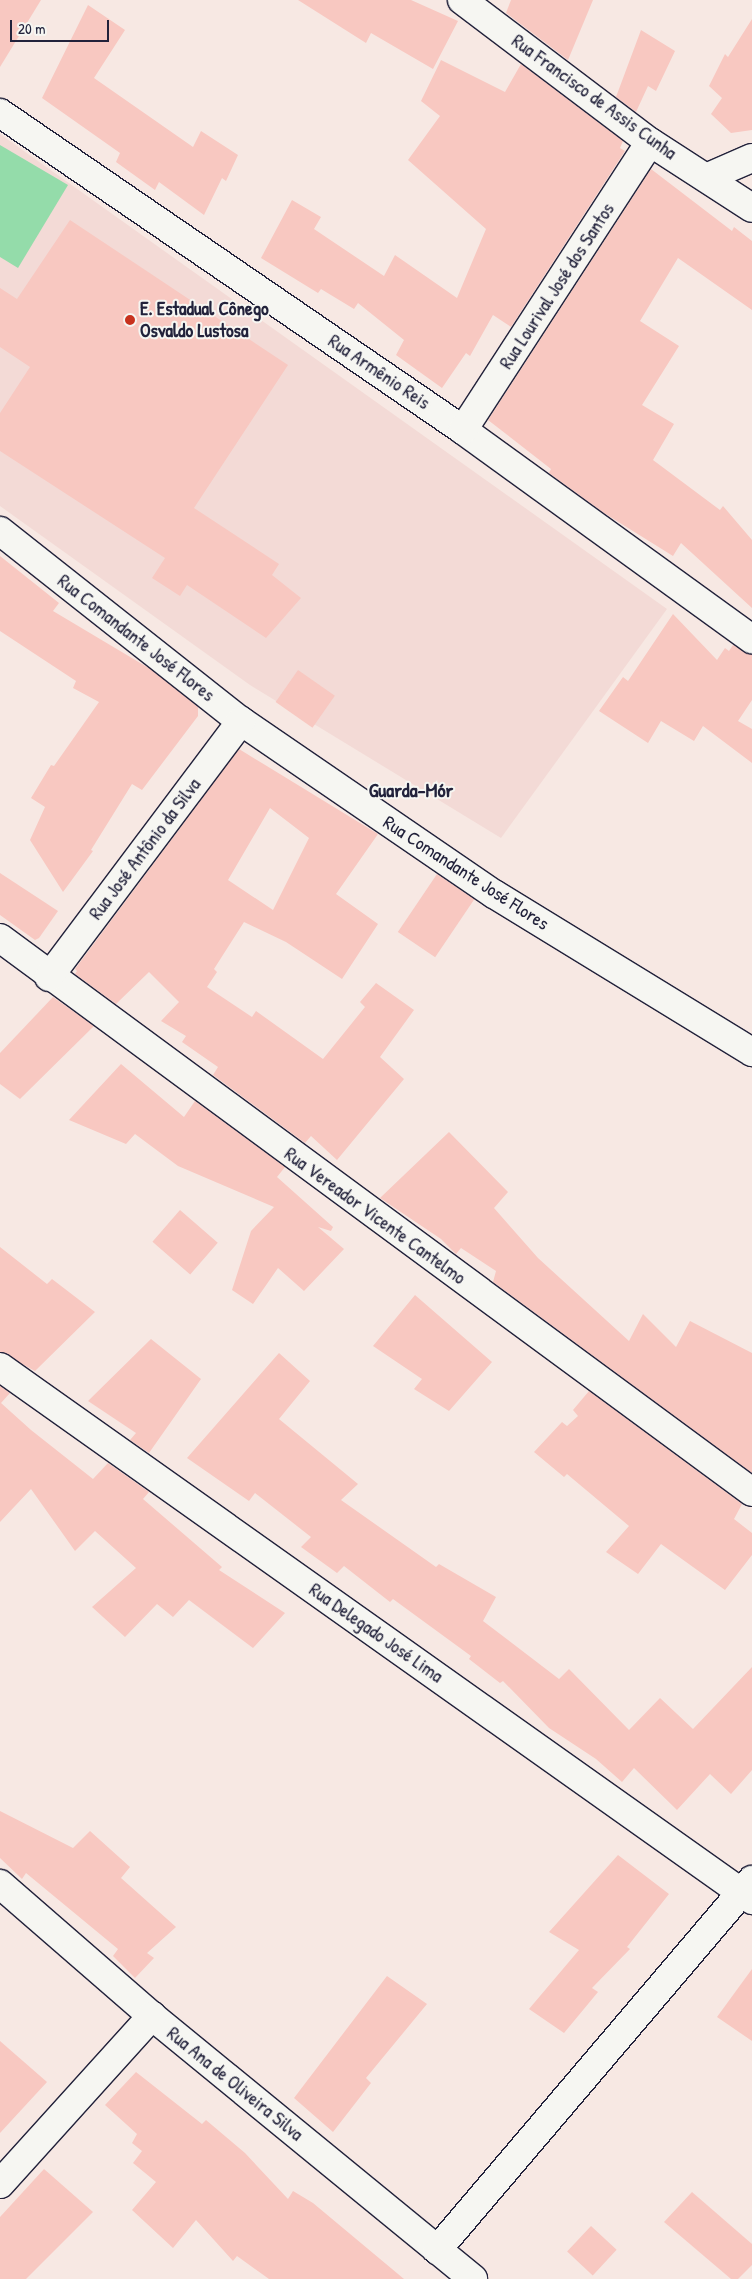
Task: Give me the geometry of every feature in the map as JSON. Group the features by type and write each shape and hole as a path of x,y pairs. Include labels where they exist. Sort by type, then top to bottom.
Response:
{"street":[{"name":"Rua Francisco de Assis Cunha","path":"462,0 650,142 708,177 752,208"},
{"name":"Rua Armênio Reis","path":"0,113 463,430 752,638"},
{"name":"Rua Lourival José dos Santos","path":"463,430 650,142"},
{"path":"708,177 752,158"},
{"name":"Rua Comandante José Flores","path":"0,531 241,721 494,894 752,1052"},
{"name":"Rua José Antônio da Silva","path":"49,977 241,721"},
{"name":"Rua Vereador Vicente Cantelmo","path":"0,938 49,977 752,1492"},
{"name":"Rua Delegado José Lima","path":"0,1366 749,1891"},
{"name":"Rua Ana de Oliveira Silva","path":"0,1884 152,2016 473,2279"},
{"path":"437,2250 749,1891"},
{"path":"0,2184 152,2016"}],"shaded area":[{"name":"E. Estadual Cônego Osvaldo Lustosa","path":"0,134 667,609 501,838 250,685 0,506"}],"green space":[{"path":"0,145 68,185 18,268 0,257"}],"building":[{"path":"0,0 41,0 0,67"},
{"path":"298,0 411,0 458,21 433,69 371,33 366,43"},
{"path":"511,0 593,0 568,60 506,13"},
{"path":"88,5 125,30 94,78 193,147 201,131 238,155 226,181 222,178 204,215 159,182 155,190 116,162 120,153 42,98"},
{"path":"752,19 752,130 731,133 711,114 722,98 709,86 725,54 728,57"},
{"path":"641,30 675,51 656,91 648,86 636,112 616,97"},
{"path":"441,60 505,92 521,64 623,141 620,148 625,151 511,327 493,315 470,356 466,353 442,388 396,355 404,340 358,303 354,309 321,289 318,293 261,258 292,200 321,217 314,229 384,276 395,255 457,298 486,229 408,160 440,116 421,101"},
{"path":"651,169 732,231 734,227 752,241 752,310 678,258 640,321 679,346 642,405 674,424 653,460 720,510 723,506 752,540 752,608 681,543 673,556 604,513 549,473 551,469 488,420"},
{"path":"70,220 288,365 194,508 279,564 272,575 301,598 266,638 187,585 180,596 152,578 165,558 0,451 0,413 30,367 0,347 0,288 17,299"},
{"path":"0,556 59,603 53,611 152,670 198,707 198,716 142,790 132,784 91,850 93,851 63,892 30,840 45,807 31,798 51,765 54,766 99,702 73,688 76,681 0,631"},
{"path":"673,614 717,660 725,648 729,651 733,645 752,654 752,700 738,721 752,729 752,763 703,726 694,741 661,721 648,743 599,711 623,677 628,681"},
{"path":"298,670 335,696 312,728 276,702"},
{"path":"239,749 378,834 336,894 378,924 342,979 286,942 244,922 214,969 217,972 207,987 252,1017 256,1011 323,1059 365,1007 360,1002 376,983 414,1010 380,1057 404,1079 337,1160 311,1136 305,1143 213,1075 218,1067 182,1042 186,1036 161,1021 179,1002 149,972 116,1004 75,974 77,971 75,969","holes":["270,808 309,838 273,910 228,880"]},
{"path":"0,873 58,911 39,938 35,940 0,915"},
{"path":"437,874 474,899 435,957 398,932"},
{"path":"53,997 94,1026 20,1099 0,1084 0,1053"},
{"path":"121,1064 184,1117 195,1101 285,1167 277,1177 333,1227 331,1231 318,1227 344,1249 304,1291 278,1268 253,1304 232,1290 251,1231 274,1207 178,1166 135,1134 126,1144 69,1120"},
{"path":"449,1132 508,1192 494,1208 538,1258 629,1341 643,1314 676,1347 690,1321 752,1353 752,1473 493,1282 496,1271 461,1248 456,1254 441,1239 380,1198"},
{"path":"180,1210 218,1243 190,1275 152,1242"},
{"path":"0,1247 47,1284 52,1279 95,1312 35,1371 0,1352"},
{"path":"415,1295 492,1362 449,1411 414,1389 422,1379 373,1346"},
{"path":"151,1339 201,1379 149,1453 130,1440 136,1433 88,1401"},
{"path":"279,1353 310,1381 279,1419 358,1484 341,1500 436,1567 439,1564 496,1597 483,1621 559,1679 569,1669 629,1730 660,1698 693,1729 752,1667 752,1770 731,1794 710,1774 677,1810 634,1768 622,1782 596,1759 549,1728 503,1681 500,1683 469,1659 471,1656 393,1599 390,1602 344,1566 337,1573 301,1547 311,1537 255,1493 249,1501 187,1458"},
{"path":"0,1386 10,1393 1,1403 31,1430 93,1479 108,1463 149,1492 143,1499 222,1567 219,1570 285,1613 253,1648 189,1600 173,1617 157,1604 125,1637 92,1607 136,1568 95,1531 75,1551 31,1489 0,1522"},
{"path":"589,1391 742,1504 734,1519 752,1533 752,1555 725,1590 661,1544 638,1574 606,1552 629,1526 567,1474 564,1477 534,1452 562,1422 567,1426 578,1416 573,1410"},
{"path":"0,1811 73,1848 90,1831 130,1867 121,1878 176,1927 147,1953 154,1958 135,1978 113,1956 118,1949 26,1873 22,1879 0,1858"},
{"path":"618,1855 669,1894 627,1947 630,1949 592,1988 598,1992 564,2033 529,2009 579,1950 549,1932"},
{"path":"752,1969 752,2041 717,2017"},
{"path":"387,1976 427,2004 366,2078 371,2083 333,2132 294,2098"},
{"path":"0,2041 47,2082 0,2133"},
{"path":"136,2072 202,2124 206,2120 245,2153 288,2199 293,2191 313,2203 404,2279 269,2279 237,2256 233,2261 196,2220 173,2248 132,2210 156,2182 133,2163 142,2151 132,2143 137,2134 105,2105"},
{"path":"44,2169 93,2212 26,2279 0,2279 0,2217"},
{"path":"692,2192 752,2244 752,2265 738,2279 731,2279 664,2222"},
{"path":"591,2226 617,2250 593,2275 567,2252"}],"place":[{"name":"E. Estadual Cônego Osvaldo Lustosa","path":"130,320"}],"district":[{"name":"Guarda-Mór","path":"411,789"}]}
